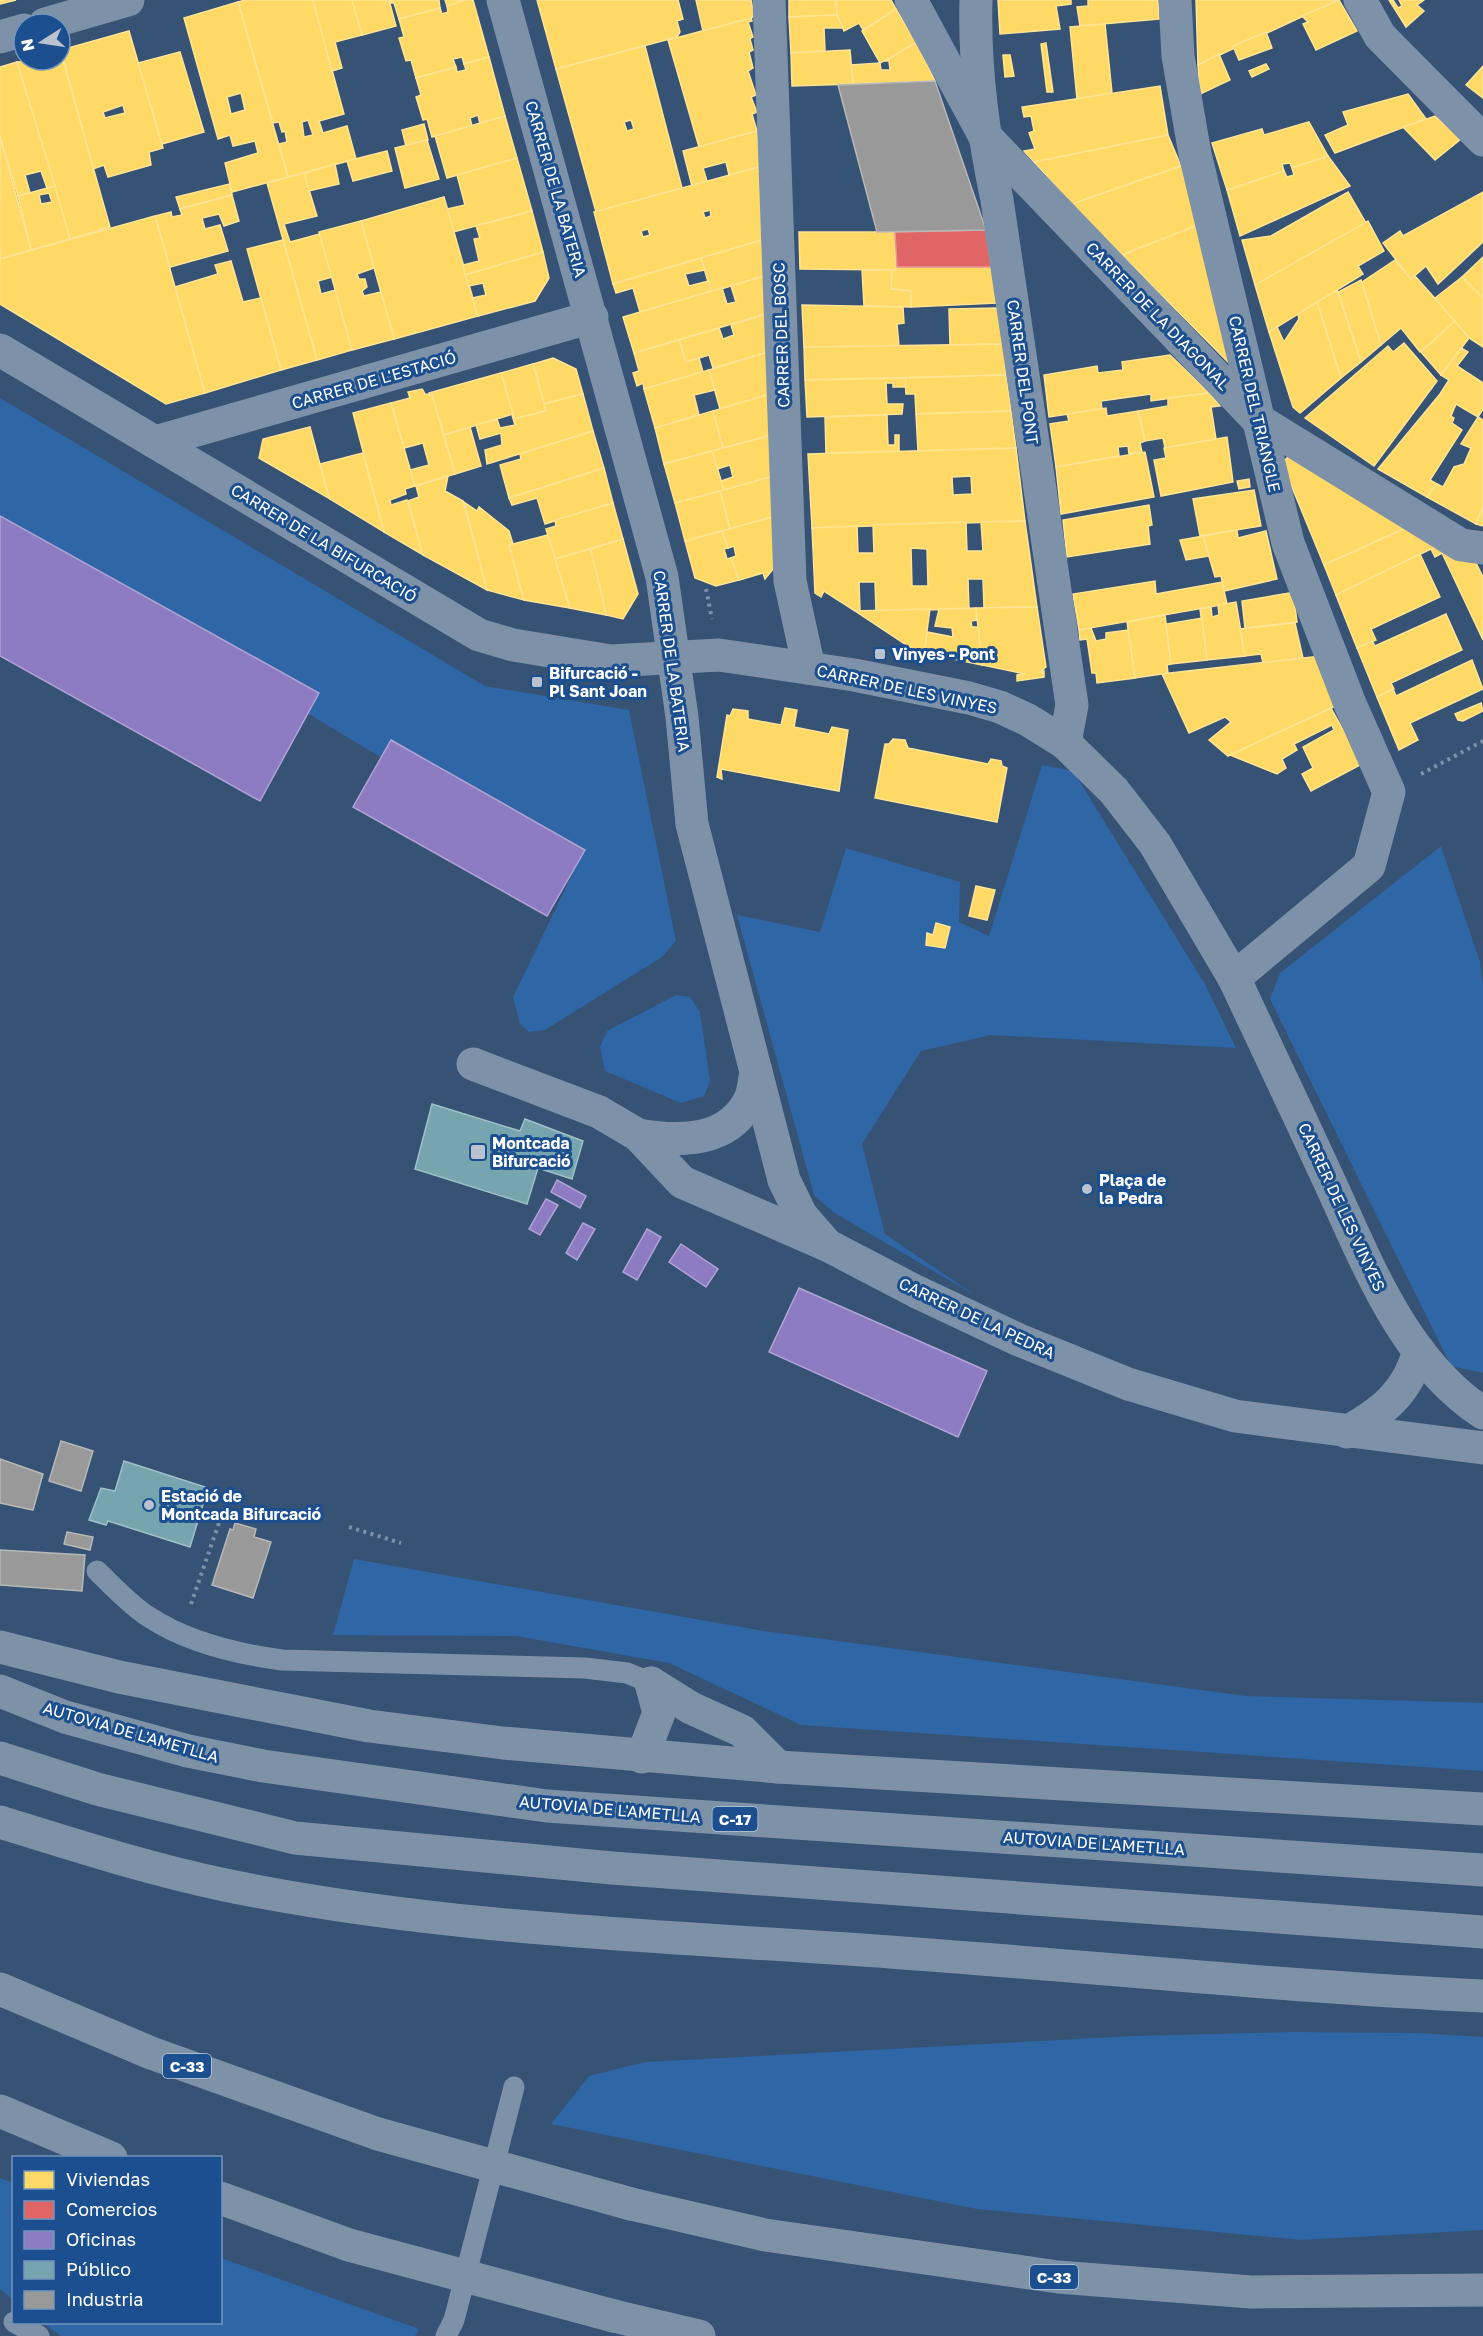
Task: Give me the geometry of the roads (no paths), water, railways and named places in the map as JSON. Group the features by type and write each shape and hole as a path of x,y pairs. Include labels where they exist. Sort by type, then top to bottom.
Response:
{"highway":[{"path":"0,1647 119,1677 369,1726 642,1757 1483,1809"},
{"path":"642,1757 658,1713 651,1683"},
{"path":"651,1683 691,1708 742,1731 778,1767"},
{"name":"AUTOVIA DE L'AMETLLA","path":"0,1691 65,1717 188,1751 263,1766 547,1806 1483,1870"},
{"path":"0,1758 97,1789 295,1838 612,1868 1483,1932"},
{"path":"0,1822 134,1862 225,1885 363,1908 498,1924 1166,1972 1326,1989 1483,1996"},
{"name":"C-33","path":"0,1989 151,2053 378,2134 632,2204 765,2235 1058,2277 1251,2292 1483,2290"},
{"path":"0,2111 109,2156"},
{"path":"222,2199 349,2245 614,2316 699,2336"}],"street":[{"path":"72,16 128,0"},
{"name":"CARRER DE LA BATERIA","path":"503,0 662,577 692,824 784,1180 801,1215 827,1245"},
{"name":"CARRER DEL BOSC","path":"769,0 790,581 809,668"},
{"name":"CARRER DE LA DIAGONAL","path":"911,0 984,135 1257,419 1461,545 1483,548"},
{"name":"CARRER DEL PONT","path":"976,0 975,38 984,135 997,200 1072,705 1065,743"},
{"name":"CARRER DEL TRIANGLE","path":"1175,0 1178,56 1195,154 1288,543 1350,704 1389,792 1369,866 1234,978"},
{"path":"1360,0 1380,36 1483,140"},
{"name":"CARRER DE L'ESTACIÓ","path":"155,442 592,317"},
{"name":"CARRER DE LA BIFURCACIÓ","path":"0,350 479,635 513,645 611,661 719,655 809,668"},
{"name":"CARRER DE LES VINYES","path":"809,668 871,678 1000,707 1028,720 1065,743 1114,791 1155,844 1234,978 1383,1296 1419,1351 1452,1388 1482,1412"},
{"name":"CARRER DE LA PEDRA","path":"473,1064 599,1112 638,1135 682,1182 827,1245 915,1291 1019,1340 1128,1384 1234,1416 1483,1448"},
{"name":"CARRER DE LA PEDRA","path":"638,1135 668,1140 695,1139 720,1130 740,1114 751,1097 756,1071"},
{"path":"1347,1432 1379,1414 1412,1376 1419,1351"},
{"path":"1440,1443 1465,1430 1482,1412"}],"lane":[{"path":"97,1570 148,1617 180,1633 233,1651 282,1660 585,1668 627,1673 651,1683"},
{"path":"446,2336 454,2320 514,2087"},
{"path":"18,2324 39,2336"}],"place":[{"name":"Vinyes - Pont","path":"880,654"},
{"name":"Bifurcació - Pl Sant Joan","path":"537,682"},
{"name":"Montcada Bifurcació","path":"478,1152"},
{"name":"Plaça de la Pedra","path":"1087,1189"},
{"name":"Estació de Montcada Bifurcació","path":"149,1505"}]}
